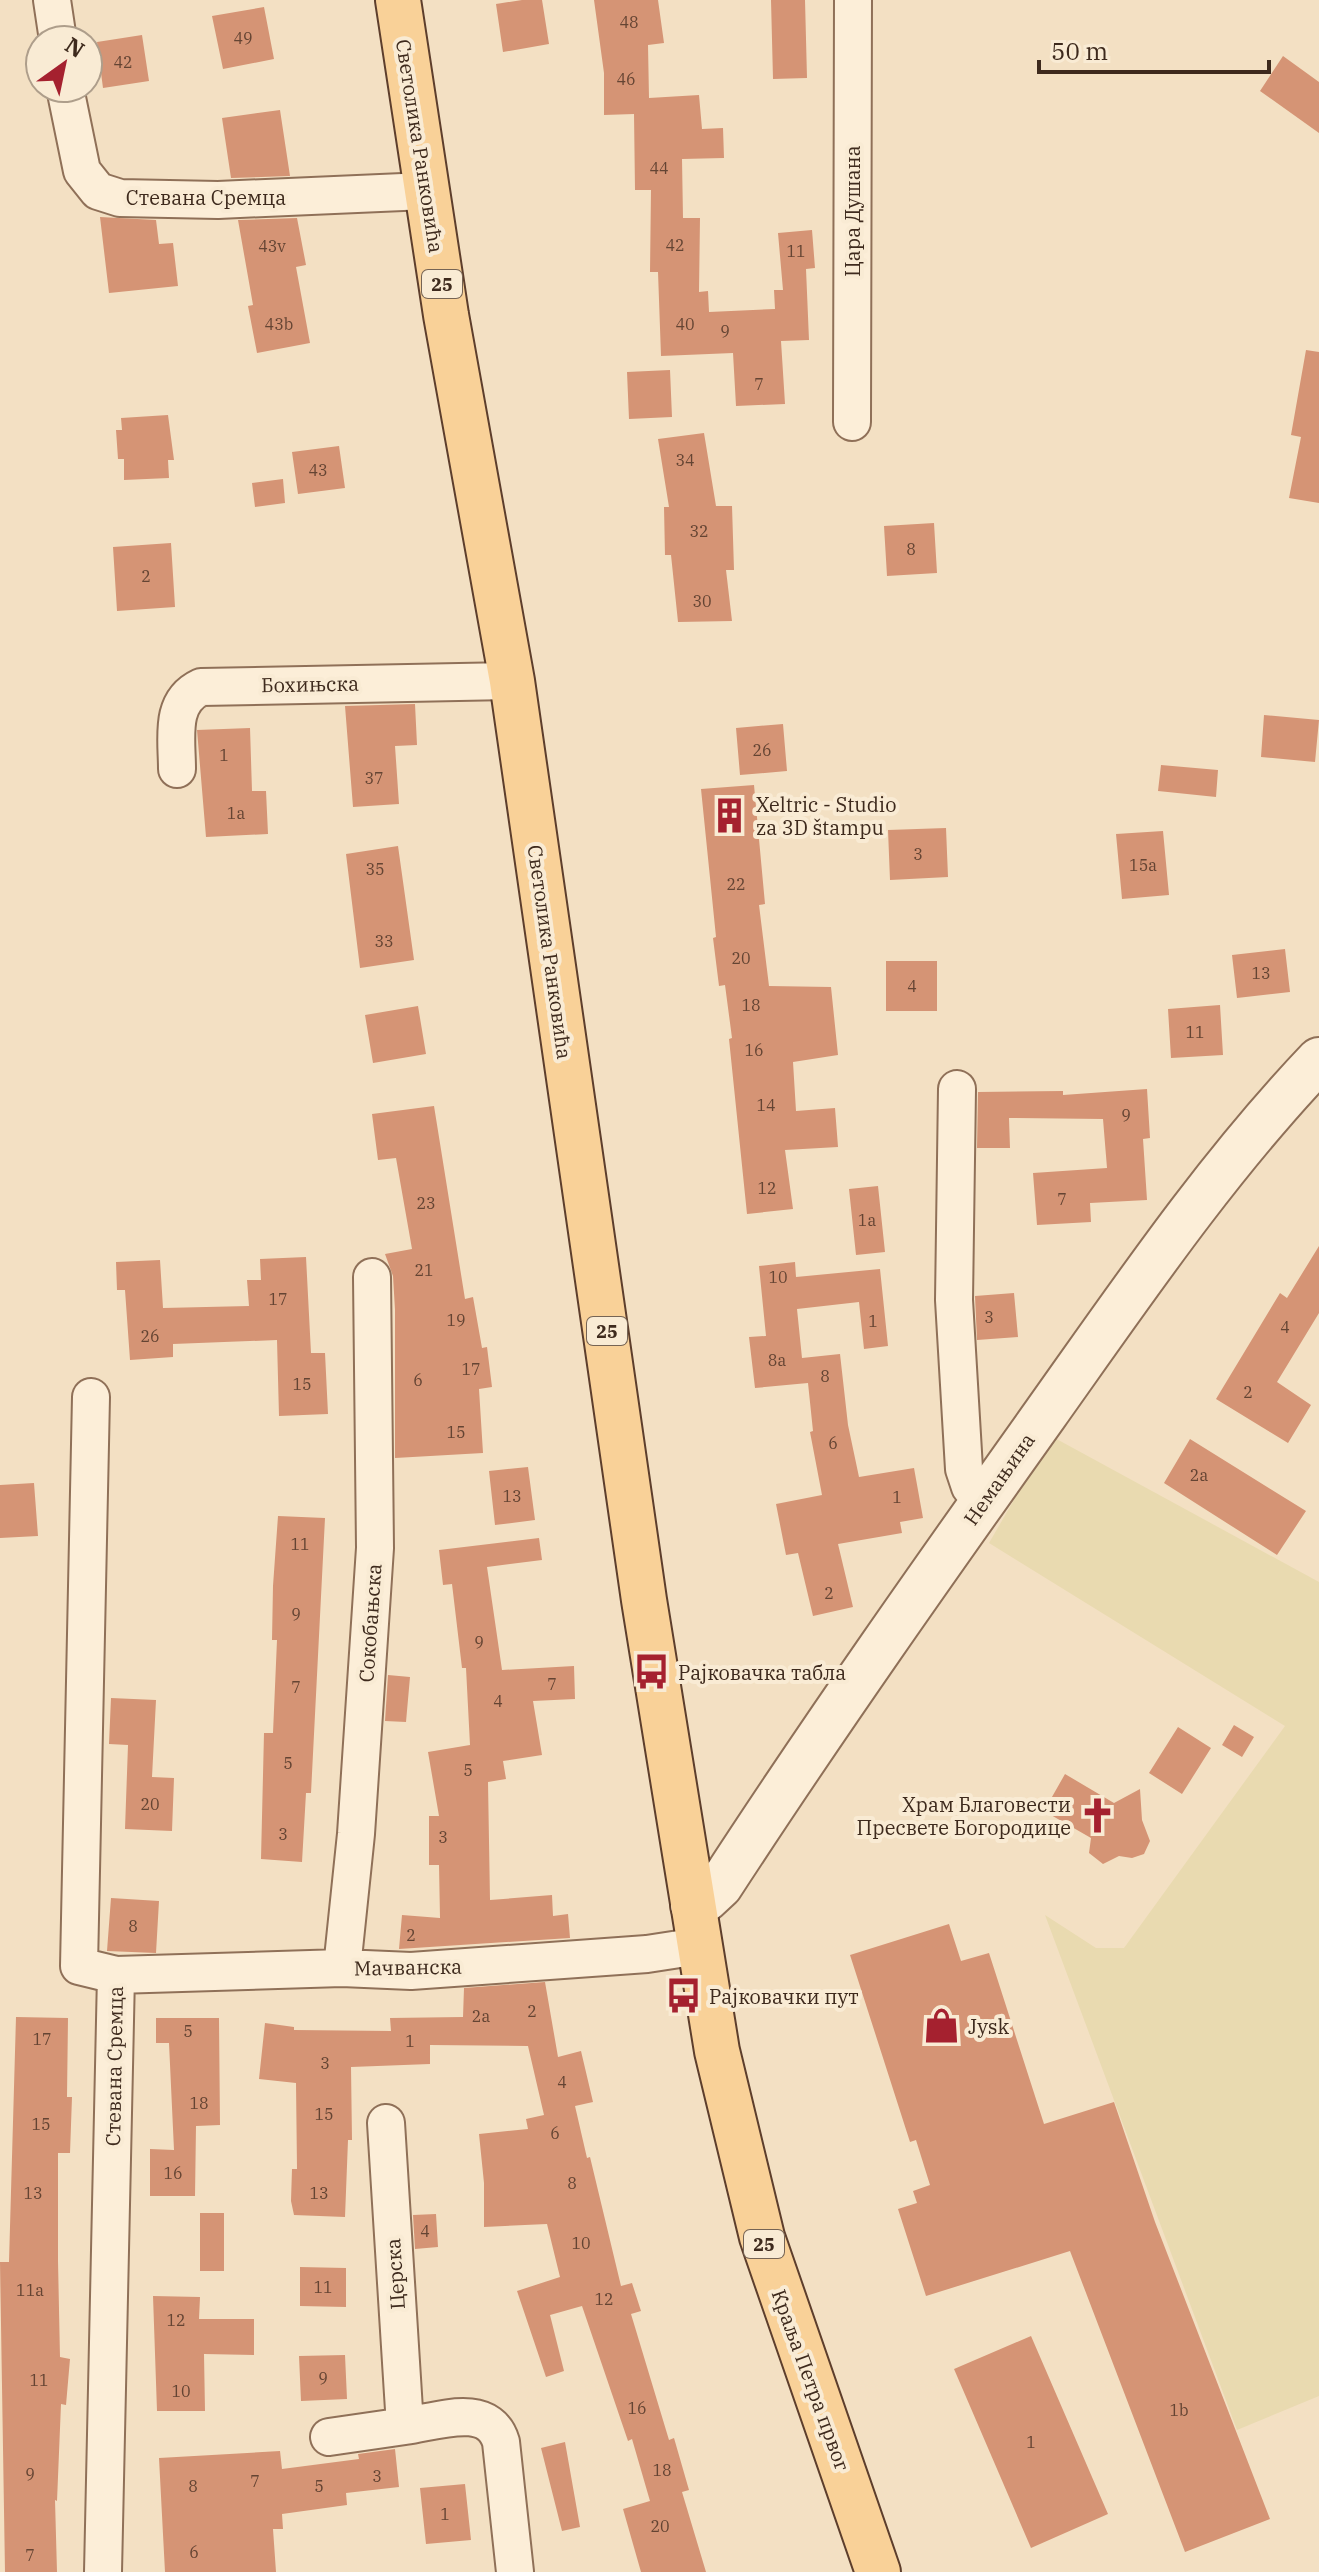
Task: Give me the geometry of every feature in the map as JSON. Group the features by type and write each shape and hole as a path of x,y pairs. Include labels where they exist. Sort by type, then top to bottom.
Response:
{"main road":[{"name":"Светолика Ранковића","path":"398,0 426,191 512,681 644,1600 696,1926"},
{"name":"Краља Петра првог","path":"696,1926 729,2109 753,2209 878,2572"}],"street":[{"path":"52,0 56,24"},
{"name":"Цара Душана","path":"852,422 853,0"},
{"name":"Стевана Сремца","path":"68,104 82,171 88,182 109,196 218,200 426,191"},
{"name":"Бохињска","path":"177,769 178,707 190,692 201,687 512,681"},
{"name":"Немањина","path":"696,1926 706,1899 720,1886 983,1501 1177,1229 1266,1116 1319,1060"},
{"path":"957,1089 954,1300 963,1453 970,1487 983,1501"},
{"name":"Сокобањска","path":"342,1968 356,1834 375,1548 372,1277"},
{"name":"Стевана Сремца","path":"91,1397 79,1966 116,1975 103,2572"},
{"name":"Мачванска","path":"116,1975 342,1968 411,1971 647,1954 696,1926"},
{"name":"Церска","path":"386,2123 405,2426"},
{"path":"329,2437 476,2416 492,2424 501,2442 515,2572"}],"shaded area":[{"path":"1051,1436 1319,1582 1319,2396 1237,2430 1045,1915 1096,1948 1124,1948 1285,1726 989,1543"}],"building":[{"path":"542,0 549,44 503,52 496,4"},
{"path":"594,0 658,0 664,43 648,45 649,98 699,95 702,129 723,128 724,158 682,159 683,218 700,218 699,292 708,291 709,312 775,309 774,290 783,290 778,233 812,230 815,268 806,269 809,340 781,341 785,404 736,406 733,353 661,356 658,272 650,272 651,190 635,190 634,114 604,115 604,73"},
{"path":"771,0 805,0 807,78 773,79"},
{"path":"264,7 274,59 223,69 212,16"},
{"path":"142,35 149,81 104,88 104,41"},
{"path":"1283,56 1319,82 1319,133 1260,91"},
{"path":"280,110 290,176 231,178 222,118"},
{"path":"100,217 156,220 159,244 173,243 178,286 109,293"},
{"path":"297,218 306,265 296,267 310,343 257,353 248,306 253,305 238,220"},
{"path":"1306,350 1319,352 1319,503 1289,498 1301,437 1291,435"},
{"path":"670,370 672,417 629,419 627,372"},
{"path":"168,415 174,460 168,460 169,478 124,480 124,459 118,459 116,430 122,430 121,418"},
{"path":"704,433 716,506 732,506 734,570 726,570 732,621 678,622 671,555 665,555 664,507 669,507 658,439"},
{"path":"339,446 345,488 298,494 292,452"},
{"path":"283,479 285,503 255,507 252,483"},
{"path":"934,523 937,573 887,576 884,526"},
{"path":"171,543 175,607 117,611 113,547"},
{"path":"415,704 417,745 395,746 399,804 353,807 345,706"},
{"path":"1264,715 1319,720 1315,762 1261,757"},
{"path":"783,724 787,771 740,775 736,728"},
{"path":"250,728 252,791 266,791 268,834 206,837 197,730"},
{"path":"1161,765 1218,770 1216,797 1158,791"},
{"path":"754,785 765,904 759,905 769,986 831,987 838,1055 793,1062 796,1111 835,1108 838,1147 785,1150 793,1209 747,1214 729,1039 732,1038 725,985 719,986 713,938 716,937 701,789"},
{"path":"946,828 948,877 890,880 888,830"},
{"path":"1163,831 1169,895 1122,899 1116,834"},
{"path":"398,846 414,960 360,968 346,854"},
{"path":"1285,949 1290,992 1237,998 1232,955"},
{"path":"886,961 937,961 937,1011 886,1011"},
{"path":"1220,1005 1223,1055 1171,1058 1168,1009"},
{"path":"418,1006 426,1054 373,1063 365,1015"},
{"path":"1147,1089 1150,1138 1143,1139 1147,1200 1090,1203 1091,1222 1037,1225 1033,1173 1107,1168 1103,1119 1009,1118 1010,1148 977,1148 978,1092 1063,1091 1063,1095"},
{"path":"434,1106 465,1299 473,1297 482,1348 487,1347 492,1387 479,1389 483,1453 395,1458 395,1310 393,1276 385,1254 412,1249 396,1158 378,1160 372,1114"},
{"path":"878,1186 885,1252 856,1255 849,1189"},
{"path":"1319,1246 1319,1313 1277,1382 1311,1405 1288,1443 1216,1399 1280,1293 1287,1298"},
{"path":"306,1257 311,1353 325,1353 328,1414 279,1416 277,1340 173,1344 173,1357 130,1360 125,1290 117,1290 116,1262 160,1260 163,1308 249,1306 247,1280 261,1280 260,1259"},
{"path":"795,1262 796,1277 880,1269 888,1346 864,1349 859,1302 797,1309 802,1358 840,1354 848,1425 859,1477 914,1468 923,1518 900,1522 902,1533 838,1544 853,1607 813,1616 798,1553 786,1555 776,1504 822,1495 810,1432 813,1431 808,1383 755,1388 749,1337 766,1336 759,1266"},
{"path":"1014,1293 1018,1337 977,1340 975,1296"},
{"path":"1190,1439 1306,1511 1277,1555 1164,1483"},
{"path":"528,1467 535,1520 495,1525 489,1471"},
{"path":"34,1483 38,1536 0,1538 0,1485"},
{"path":"278,1516 325,1518 311,1793 306,1793 302,1862 261,1859 264,1733 273,1733 277,1640 272,1640 273,1586"},
{"path":"539,1538 542,1560 487,1567 502,1670 574,1666 575,1699 533,1701 542,1755 503,1761 506,1779 488,1782 490,1900 552,1895 553,1916 568,1914 570,1938 399,1949 402,1915 440,1918 439,1865 429,1865 429,1816 439,1816 428,1752 470,1745 466,1668 462,1668 452,1584 443,1585 439,1550"},
{"path":"388,1675 410,1677 406,1722 385,1721"},
{"path":"111,1698 156,1700 152,1777 174,1778 172,1831 125,1829 128,1745 109,1744"},
{"path":"1234,1725 1254,1737 1242,1757 1222,1745"},
{"path":"1178,1727 1211,1748 1182,1794 1149,1773"},
{"name":"Храм Благовести Пресвете Богородице","path":"1065,1774 1114,1803 1140,1789 1142,1820 1150,1841 1144,1854 1132,1858 1119,1856 1103,1864 1089,1853 1091,1838 1044,1811"},
{"path":"111,1898 159,1901 156,1953 107,1951"},
{"path":"949,1924 961,1961 989,1953 1044,2124 1114,2102 1155,2222 1270,2519 1185,2552 1070,2251 926,2296 898,2209 917,2203 913,2191 930,2185 916,2140 910,2142 850,1955"},
{"path":"545,1982 558,2057 581,2051 593,2102 575,2106 587,2158 590,2157 621,2286 632,2283 641,2311 631,2314 669,2440 674,2438 689,2490 682,2492 706,2572 641,2572 623,2509 650,2501 632,2439 628,2441 582,2306 550,2315 564,2371 546,2377 517,2291 560,2277 547,2224 484,2227 479,2134 528,2129 526,2119 544,2115 528,2046 430,2045 430,2064 351,2067 352,2140 348,2140 345,2217 294,2215 291,2201 292,2169 297,2169 296,2083 259,2079 265,2023 294,2027 294,2030 391,2031 390,2018 463,2017 464,1988"},
{"path":"16,2017 68,2018 67,2097 72,2097 70,2153 58,2153 58,2261 60,2357 70,2359 66,2405 61,2404 55,2500 57,2572 5,2572 0,2262 9,2262"},
{"path":"156,2018 219,2018 220,2125 196,2126 195,2196 150,2196 150,2149 174,2150 169,2043 156,2043"},
{"path":"200,2213 224,2213 224,2271 200,2271"},
{"path":"436,2214 438,2247 415,2249 413,2215"},
{"path":"300,2267 346,2268 346,2307 300,2306"},
{"path":"153,2296 200,2297 199,2319 254,2319 254,2355 204,2354 205,2411 157,2411"},
{"path":"1031,2336 1108,2514 1031,2548 954,2369"},
{"path":"345,2355 347,2399 301,2401 299,2356"},
{"path":"565,2442 580,2527 562,2531 541,2448"},
{"path":"395,2449 399,2487 346,2493 347,2505 282,2514 283,2529 273,2529 276,2572 165,2572 159,2458 280,2451 282,2469 359,2459 358,2454"},
{"path":"465,2484 471,2540 426,2544 420,2488"}],"place":[{"name":"Xeltric - Studio za 3D štampu","path":"730,815"},
{"name":"Рајковачка табла","path":"652,1672"},
{"name":"Храм Благовести Пресвете Богородице","path":"1097,1816"},
{"name":"Рајковачки пут","path":"683,1996"},
{"name":"Jysk","path":"942,2026"}]}
